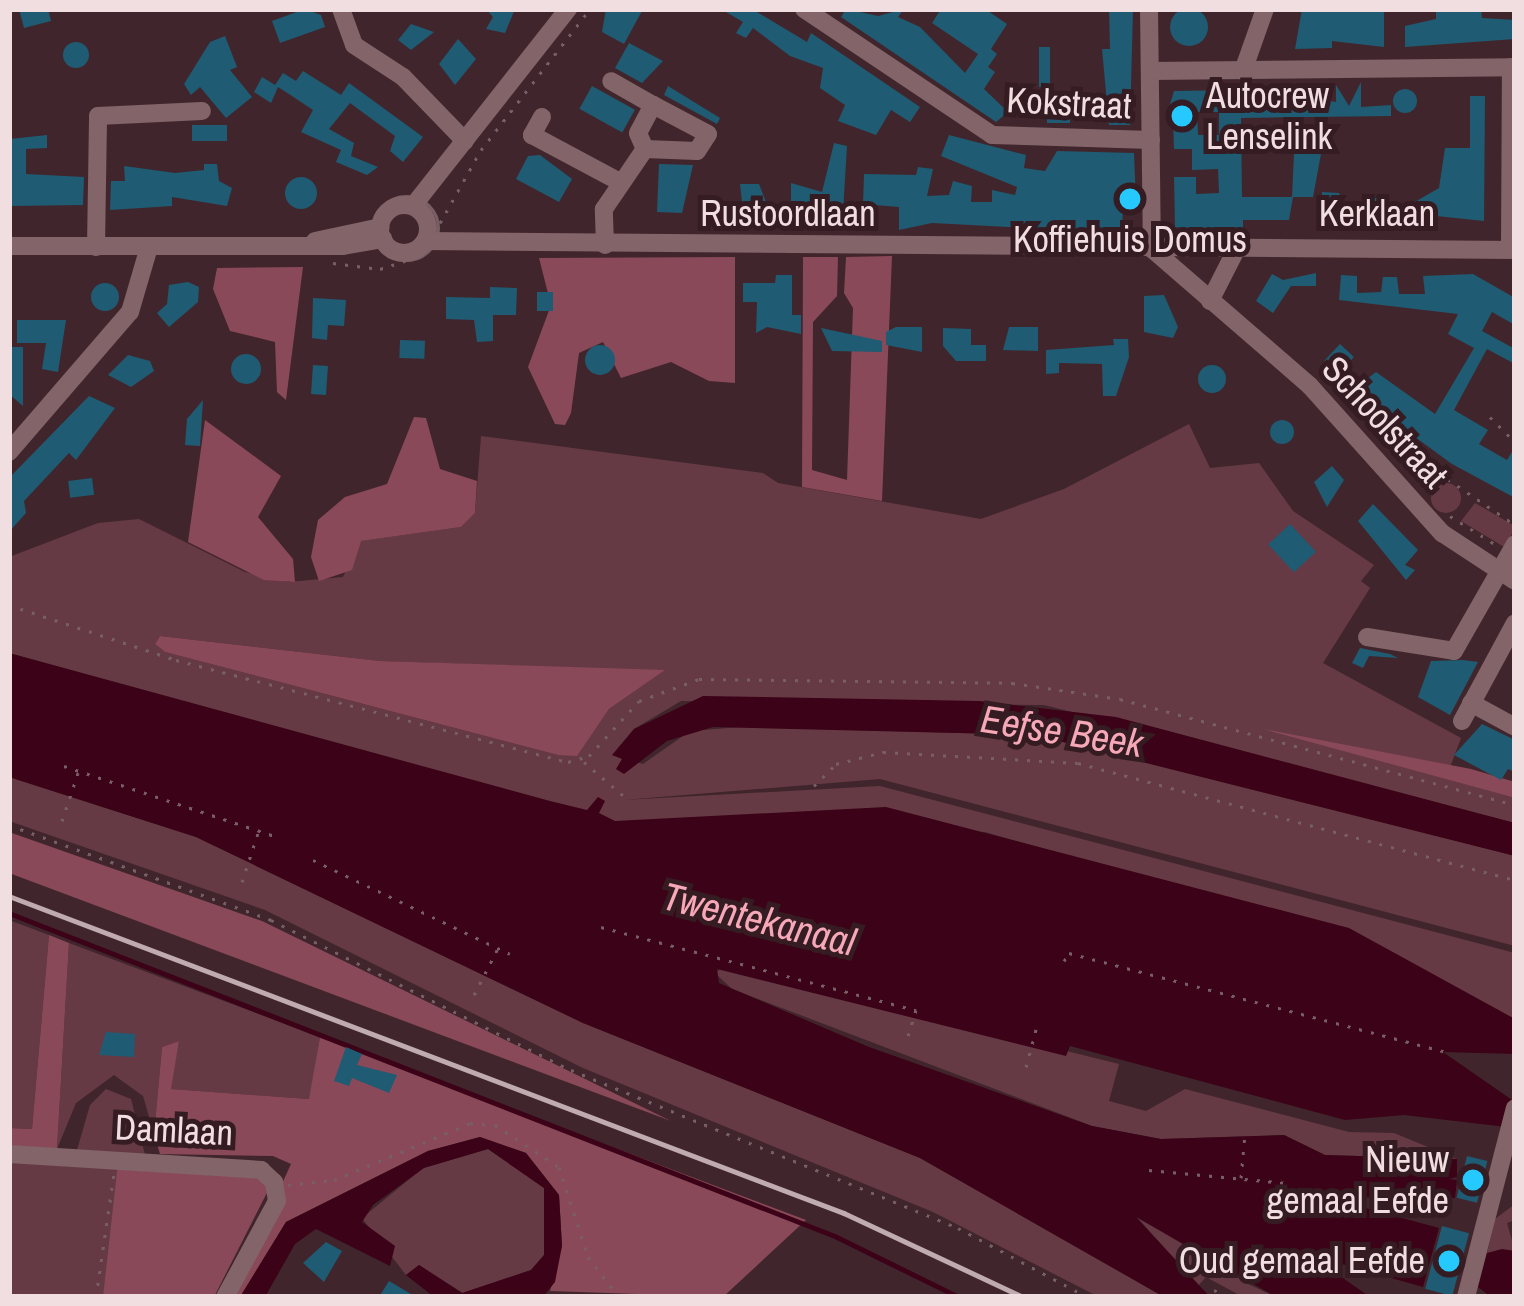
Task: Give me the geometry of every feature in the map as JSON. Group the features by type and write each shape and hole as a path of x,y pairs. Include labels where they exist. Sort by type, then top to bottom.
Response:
{"street":[{"path":"341,9 354,45 403,77 462,143"},
{"path":"429,243 424,210 462,143 568,9"},
{"name":"Kokstraat","path":"804,9 1007,141 1151,140"},
{"path":"1149,9 1152,249 1238,248 1210,301"},
{"path":"1244,71 1264,9"},
{"path":"1150,71 1513,67 1512,248"},
{"path":"611,81 708,134 698,151 645,149"},
{"path":"645,149 638,133 652,105"},
{"path":"96,247 98,116 202,111"},
{"path":"542,117 532,135 620,182"},
{"path":"605,245 604,209 645,149"},
{"path":"9,247 302,246 378,234 395,206 424,210"},
{"name":"Rustoordlaan","path":"378,234 406,253 429,243 1152,249"},
{"path":"9,452 130,312 149,247"},
{"name":"Kerklaan","path":"1238,248 1512,248"},
{"name":"Schoolstraat","path":"1152,249 1346,424 1442,533 1507,577"},
{"path":"1388,471 1403,454"},
{"path":"1366,637 1454,651 1507,577 1512,549"},
{"path":"1515,623 1467,712 1515,727"},
{"path":"1466,1297 1515,1108"},
{"name":"Damlaan","path":"9,1154 254,1168 274,1182 273,1211 225,1297"}],"path":[{"path":"424,210 481,150 590,9"},
{"path":"389,200 424,210 429,243 407,260 378,234 389,200"},
{"path":"1490,417 1515,442"},
{"path":"1346,424 1366,424 1403,454 1515,525"},
{"name":"Schoolstraat","path":"1442,511 1512,549"},
{"path":"9,605 176,660 582,760 625,797"},
{"path":"582,760 639,700 699,679 1012,683 1120,700 1515,805"},
{"path":"814,787 836,764 883,752 1078,763 1515,880"},
{"path":"64,766 274,836"},
{"path":"62,821 78,771"},
{"path":"9,825 272,920 571,1070 958,1228 1087,1297"},
{"path":"242,882 259,831"},
{"path":"313,860 510,954"},
{"path":"601,927 916,1010 908,1036"},
{"path":"474,995 498,948"},
{"path":"1064,961 1069,953 1449,1053"},
{"path":"1026,1067 1038,1022"},
{"path":"274,1182 334,1180 470,1123 495,1125 559,1167 588,1257 619,1297"},
{"path":"1241,1178 1245,1133"},
{"path":"96,1297 116,1160"},
{"path":"1148,1170 1286,1183"},
{"path":"1204,1297 1210,1290 1228,1297"}],"shaded area":[{"path":"892,256 882,501 802,487 803,257 838,257 837,296 813,322 812,470 847,480 853,308 844,293 846,257"},
{"path":"735,257 735,383 709,381 671,362 621,378 603,342 579,353 571,413 565,425 555,424 528,367 551,305 539,258"},
{"path":"303,267 286,400 277,392 275,342 230,331 213,289 217,268"},
{"path":"414,417 426,418 440,469 477,481 475,513 461,527 361,541 352,570 319,581 311,557 318,520 345,497 387,484"},
{"path":"205,420 281,476 258,517 293,559 295,582 264,580 188,542"},
{"path":"1189,424 1210,468 1259,463 1293,511 1374,565 1361,581 1370,588 1323,663 1461,738 1449,770 1306,740 1515,798 1515,823 1044,705 681,701 634,729 613,755 643,764 690,731 741,727 1035,735 1099,746 1515,856 1515,946 880,779 623,800 880,786 1515,953 1515,1019 1069,856 985,832 614,821 9,653 9,557 98,523 139,519 245,572 288,582 343,577 360,541 461,527 475,513 481,436 763,473 778,483 981,519 1064,489","holes":["160,636 380,661 663,671 609,709 577,755 558,755 165,652 155,644"]},
{"path":"1446,483 1461,498 1446,513 1431,498"},
{"path":"1475,503 1515,526 1506,548 1461,521"},
{"path":"160,636 380,661 665,670 609,709 577,756 558,755 165,652 155,644"},
{"path":"1263,729 1471,769 1515,782 1515,798"},
{"path":"9,777 196,837 583,1023 920,1158 1164,1297 1099,1297 933,1212 583,1068 265,910 9,821"},
{"path":"9,832 262,921 671,1121 9,873"},
{"path":"9,920 49,935 32,1129 9,1128"},
{"path":"49,935 69,943 57,1149 9,1146 9,1128 32,1129"},
{"path":"69,943 320,1037 310,1099 170,1089 179,1041 162,1047 154,1134 143,1096 114,1075 76,1103 57,1149"},
{"path":"725,966 1119,1064 1109,1101 1146,1111 1185,1089 1349,1132 1394,1133 1457,1159 1325,1155 1284,1135 1161,1139 1092,1126 732,989 715,973"},
{"path":"320,1037 806,1220 723,1297 550,1291 562,1246 559,1195 526,1153 480,1137 428,1151 286,1222 240,1297 230,1297 291,1164 273,1156 160,1154 154,1134 162,1047 179,1041 171,1089 309,1099"},
{"path":"106,1089 131,1099 145,1155 77,1150 90,1105"},
{"path":"488,1149 544,1188 544,1255 531,1270 463,1293 419,1265 406,1275 362,1218 423,1168"},
{"path":"9,1158 119,1166 110,1297 9,1297"},
{"path":"118,1163 277,1173 214,1297 103,1297"},
{"path":"1515,1204 1515,1220 1507,1223 1515,1251 1487,1253 1495,1219"},
{"path":"1135,1215 1276,1297 1243,1297 1206,1277 1198,1286"}],"water":[{"name":"Twentekanaal","path":"9,653 550,801 587,810 598,797 605,801 599,813 615,821 886,807 1349,928 1515,1019 1515,1054 1443,1052 1515,1102 1515,1128 1404,1115 1345,1120 1070,1046 1066,1056 717,969 719,983 869,1047 1092,1126 1161,1139 1284,1135 1325,1155 1457,1159 1457,1177 1449,1179 1457,1180 1455,1198 1325,1197 1439,1228 1423,1287 1310,1255 1370,1297 1276,1297 1136,1217 1210,1297 1164,1297 920,1158 583,1023 196,837 9,777"},
{"name":"Eefse Beek","path":"703,696 980,701 1116,717 1515,823 1515,856 1035,735 713,727 667,741 624,774 616,769 622,759 612,755 634,729"},
{"path":"480,1137 526,1153 559,1195 562,1246 555,1282 543,1297 434,1297 406,1275 419,1265 462,1293 531,1270 544,1255 544,1188 488,1149 424,1168 373,1205 362,1222 395,1246 390,1266 316,1229 295,1244 265,1297 240,1297 286,1222 428,1151"},
{"path":"1515,1251 1515,1297 1491,1297 1478,1287 1487,1253"}],"building":[{"path":"1189,8 1203,13 1208,27 1203,41 1189,46 1175,41 1170,27 1175,13"},
{"path":"19,9 48,9 51,21 24,28"},
{"path":"305,9 321,15 325,27 280,43 272,21"},
{"path":"486,9 515,9 505,33 486,29 493,17"},
{"path":"606,9 643,9 624,44 602,32"},
{"path":"721,9 752,9 807,42 811,33 920,107 910,122 891,110 876,135 838,121 845,105 820,88 823,68 790,56 753,28 746,38 736,33 743,22"},
{"path":"846,9 878,16 904,9 898,17 920,27 965,73 978,54 932,23 941,9 985,9 1007,24 991,49 997,54 988,67 995,72 984,89 1008,112 996,122 841,17"},
{"path":"1109,9 1133,9 1130,125 1109,125 1102,49 1110,49"},
{"path":"1302,9 1384,9 1384,47 1332,41 1332,48 1295,49"},
{"path":"1436,9 1481,9 1482,18 1515,20 1515,39 1405,47 1405,26 1436,19"},
{"path":"411,24 434,32 411,50 398,40"},
{"path":"225,36 237,67 230,70 252,97 226,118 200,87 191,95 184,84 210,42"},
{"path":"458,39 476,59 455,85 439,64"},
{"path":"76,42 89,55 76,68 63,55"},
{"path":"629,43 663,61 642,83 615,68"},
{"path":"1039,47 1050,47 1050,87 1039,87"},
{"path":"303,71 341,95 349,83 423,137 403,162 390,151 395,136 350,103 329,129 354,143 351,156 378,167 367,175 336,162 341,150 301,132 313,110 278,87 271,103 254,92 262,77 275,85 283,73 296,81"},
{"path":"1361,82 1361,107 1391,105 1391,116 1241,118 1242,197 1292,197 1294,154 1321,154 1313,197 1293,197 1289,220 1243,220 1243,234 1175,227 1174,177 1196,177 1196,194 1219,193 1218,169 1192,170 1192,149 1174,149 1173,118 1166,118 1174,91 1240,90 1240,96 1301,105 1301,96 1336,102 1336,85 1349,106","holes":["1197,112 1219,112 1219,135 1198,135"]},
{"path":"592,86 635,110 622,132 579,109"},
{"path":"668,86 720,118 717,124 664,95"},
{"path":"1405,89 1417,101 1405,113 1393,101"},
{"path":"1470,96 1485,96 1484,221 1427,215 1413,221 1413,203 1439,188 1445,148 1470,148"},
{"path":"1047,106 1070,106 1070,123 1047,123"},
{"path":"192,125 227,125 227,141 192,141"},
{"path":"47,135 47,148 26,149 26,174 84,177 83,205 9,206 10,139"},
{"path":"949,135 1026,155 1024,168 1045,171 1057,151 1134,153 1136,203 1123,203 1122,233 932,223 899,230 899,207 863,204 864,174 916,175 918,167 933,169 927,196 949,195 953,181 972,186 971,202 992,202 992,190 1015,195 1017,187 941,156"},
{"path":"834,143 847,146 843,212 829,211 829,225 780,228 763,214 763,229 745,229 740,184 759,184 769,210 791,209 791,183 822,192"},
{"path":"540,155 572,179 559,202 516,179 528,156"},
{"path":"204,164 217,164 219,181 232,188 227,206 172,197 172,206 110,210 111,181 125,181 124,166 175,173 204,170"},
{"path":"659,164 693,165 682,213 657,212"},
{"path":"301,177 312,182 317,193 312,204 301,209 290,204 285,193 290,182"},
{"path":"1322,192 1339,193 1348,215 1322,215"},
{"path":"1374,198 1389,198 1389,222 1374,222"},
{"path":"1316,273 1316,286 1291,286 1273,313 1256,301 1272,274 1283,280"},
{"path":"1473,274 1515,298 1515,325 1492,312 1482,331 1515,349 1515,364 1487,349 1454,410 1488,430 1479,444 1507,460 1515,447 1515,498 1452,464 1360,397 1359,385 1376,372 1435,414 1474,348 1448,334 1458,314 1339,300 1341,275 1357,276 1357,293 1381,292 1383,277 1397,277 1399,294 1425,294 1423,276"},
{"path":"776,275 792,275 792,315 801,315 801,334 767,327 756,333 757,302 743,302 743,283 775,283"},
{"path":"188,282 199,287 198,302 169,327 157,313 167,304 169,285"},
{"path":"105,283 115,287 119,297 115,307 105,311 95,307 91,297 95,287"},
{"path":"490,287 517,288 516,315 493,315 493,341 477,342 474,320 446,319 446,297 490,298"},
{"path":"537,292 553,292 553,311 537,311"},
{"path":"1164,295 1178,327 1173,338 1144,332 1144,296"},
{"path":"313,298 346,300 344,326 328,325 327,340 312,338"},
{"path":"17,320 66,320 58,372 42,369 46,343 17,343"},
{"path":"922,327 922,352 886,345 886,332"},
{"path":"1009,327 1038,327 1038,351 1003,350"},
{"path":"821,328 882,341 882,352 832,351"},
{"path":"943,328 971,329 971,345 986,345 986,361 956,361 943,346"},
{"path":"1113,339 1128,339 1129,357 1116,396 1103,396 1102,364 1059,363 1059,373 1046,374 1046,350 1114,345"},
{"path":"400,340 425,341 424,359 399,358"},
{"path":"1340,344 1354,357 1338,374 1324,361"},
{"path":"600,345 611,349 615,360 611,371 600,375 589,371 585,360 589,349"},
{"path":"9,347 23,347 23,406 9,394"},
{"path":"246,354 257,358 261,369 257,380 246,384 235,380 231,369 235,358"},
{"path":"128,355 150,361 154,371 131,387 108,375"},
{"path":"313,365 328,366 326,395 311,394"},
{"path":"1212,365 1222,369 1226,379 1222,389 1212,393 1202,389 1198,379 1202,369"},
{"path":"89,396 115,408 76,460 69,453 24,501 26,513 9,532 9,478"},
{"path":"203,400 200,446 185,445 187,419"},
{"path":"1282,420 1294,432 1282,444 1270,432"},
{"path":"1332,466 1344,480 1327,507 1314,482"},
{"path":"92,478 94,495 70,498 68,481"},
{"path":"1373,504 1418,550 1405,565 1415,570 1406,580 1358,521"},
{"path":"1290,524 1316,552 1294,572 1268,544"},
{"path":"1360,648 1398,658 1369,656 1363,668 1352,663"},
{"path":"1431,661 1478,662 1450,715 1418,697"},
{"path":"1482,724 1515,740 1515,772 1508,769 1501,780 1454,755"},
{"path":"106,1032 135,1034 134,1057 99,1055"},
{"path":"346,1047 362,1054 357,1065 397,1075 389,1093 352,1078 349,1086 334,1081"},
{"name":"Nieuw gemaal Eefde","path":"1467,1156 1487,1161 1477,1203 1457,1198"},
{"name":"Oud gemaal Eefde","path":"1442,1226 1469,1233 1452,1296 1425,1289"},
{"path":"326,1242 342,1251 324,1282 303,1263"},
{"path":"389,1281 416,1297 379,1297"}],"waterway":[{"path":"9,913 835,1236 959,1297"}],"railway":[{"path":"9,896 844,1213 1023,1297"}],"place":[{"name":"Autocrew Lenselink","path":"1182,116"},
{"name":"Koffiehuis Domus","path":"1130,199"},
{"name":"Nieuw gemaal Eefde","path":"1473,1180"},
{"name":"Oud gemaal Eefde","path":"1449,1261"}]}
